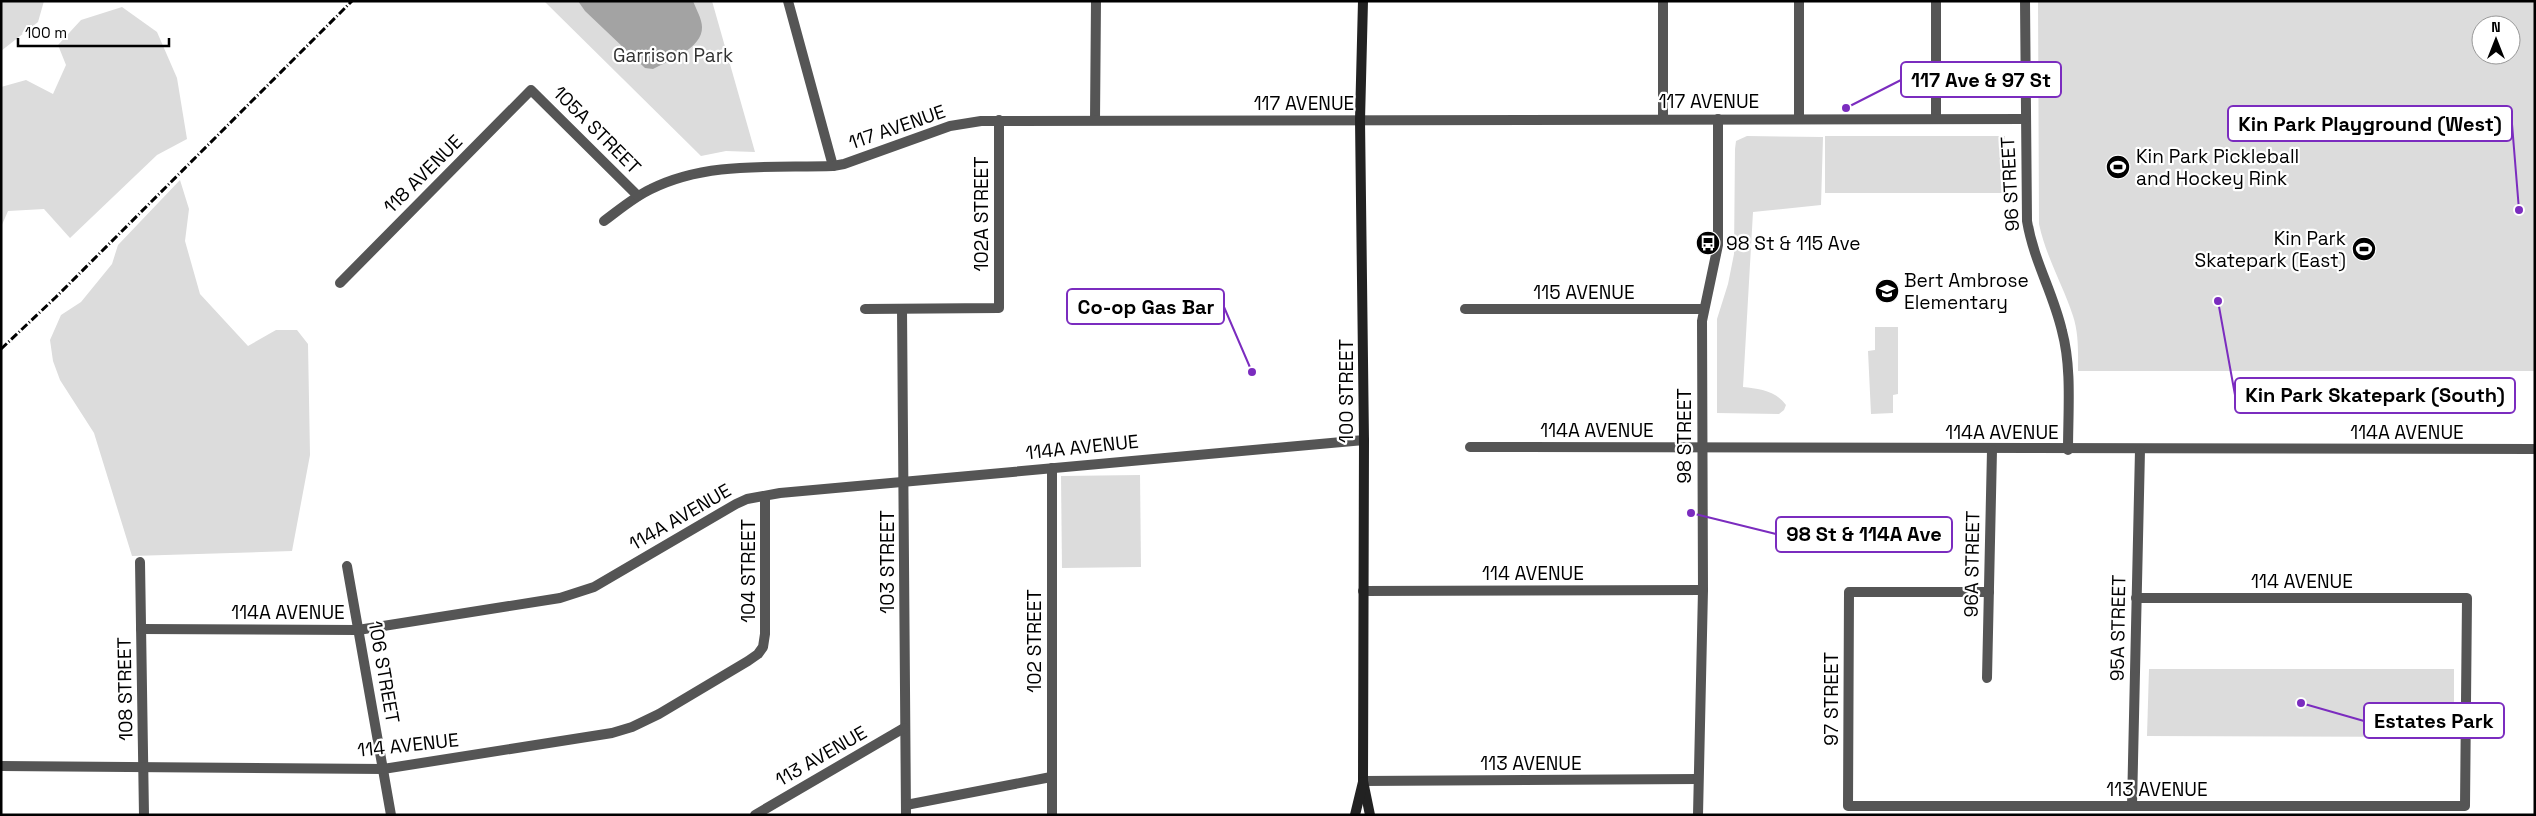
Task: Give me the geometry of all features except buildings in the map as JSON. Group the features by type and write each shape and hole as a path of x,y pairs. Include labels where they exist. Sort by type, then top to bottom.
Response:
{"main road":[{"name":"100 STREET","path":"1363,1 1360,120 1364,440 1363,781 1370,815"},
{"name":"100 STREET","path":"1354,815 1363,781"}],"street":[{"path":"788,1 832,166"},
{"path":"1095,120 1096,1"},
{"path":"1663,1 1663,118"},
{"path":"1799,1 1799,118"},
{"path":"1936,1 1936,118"},
{"name":"96 STREET","path":"2025,1 2027,221 2032,245 2058,314 2066,346 2068,450"},
{"name":"105A STREET","path":"531,90 638,196"},
{"name":"118 AVENUE","path":"340,283 531,90"},
{"name":"98 STREET","path":"1698,815 1703,590 1703,309 1712,282 1718,246 1718,118"},
{"name":"117 AVENUE","path":"604,221 638,196 677,180 722,169 832,166 859,160 950,126 999,120 2025,119"},
{"name":"102A STREET","path":"902,309 999,308 999,120"},
{"path":"865,309 902,309"},
{"name":"103 STREET","path":"902,309 905,481 904,728 906,810"},
{"name":"115 AVENUE","path":"1465,309 1703,309"},
{"name":"114A AVENUE","path":"141,629 358,630 548,600 582,592 736,504 765,496 905,481 1364,440"},
{"name":"114A AVENUE","path":"1470,447 1992,450 2535,449"},
{"name":"96A STREET","path":"1987,678 1992,450"},
{"name":"95A STREET","path":"2132,806 2140,450"},
{"name":"102 STREET","path":"1052,468 1052,815"},
{"name":"104 STREET","path":"763,647 766,624 765,496"},
{"name":"108 STREET","path":"140,562 144,815"},
{"name":"106 STREET","path":"347,566 391,815"},
{"name":"114 AVENUE","path":"1363,590 1703,590"},
{"name":"97 STREET","path":"1848,806 1848,592 1989,592"},
{"name":"114 AVENUE","path":"2136,598 2467,598 2465,806"},
{"name":"114 AVENUE","path":"1,766 383,769 591,737 632,727 748,661 758,654 763,647"},
{"name":"113 AVENUE","path":"755,815 904,728"},
{"path":"906,810 1051,777"},
{"name":"113 AVENUE","path":"1363,781 1698,779"},
{"name":"113 AVENUE","path":"1848,806 2050,811 2132,806 2336,810 2465,806"}],"green space":[{"path":"1,1 44,1 38,22 1,51"},
{"name":"Garrison Park","path":"544,1 712,1 755,152 726,151 701,156"},
{"path":"2038,1 2535,1 2535,371 2078,371 2078,344 2075,323 2039,224"},
{"path":"122,7 157,32 177,78 187,139 157,155 70,238 44,209 8,211 1,227 1,87 26,80 53,94 66,65 58,45 81,20"},
{"path":"1747,136 1823,137 1821,205 1753,212 1743,387 1766,391 1777,396 1786,405 1779,414 1717,413 1717,319 1728,284 1734,254 1735,149 1736,141"},
{"path":"1825,136 2005,136 2005,193 1825,193"},
{"path":"180,180 189,209 185,241 200,294 248,346 276,330 297,330 308,344 310,455 292,551 132,556 94,433 60,380 53,361 50,340 61,315 81,302 112,264 118,245"},
{"path":"1875,327 1898,327 1898,394 1893,395 1893,413 1871,414 1868,351 1875,350"},
{"path":"1140,475 1141,567 1062,568 1061,476"},
{"path":"2149,669 2454,669 2454,737 2147,736"}],"shaded area":[{"path":"578,1 693,1 701,21 701,35 684,53 653,69 645,68 585,11"}],"railway":[{"path":"1,349 56,297 352,1"}],"place":[{"name":"117 Ave & 97 St","path":"1846,108"},
{"name":"Kin Park Pickleball and Hockey Rink","path":"2118,167"},
{"name":"Kin Park Playground (West)","path":"2519,210"},
{"name":"98 St & 115 Ave","path":"1708,243"},
{"name":"Kin Park Skatepark (East)","path":"2364,249"},
{"name":"Bert Ambrose Elementary","path":"1887,291"},
{"name":"Kin Park Skatepark (South)","path":"2218,301"},
{"name":"Co-op Gas Bar","path":"1252,372"},
{"name":"98 St & 114A Ave","path":"1691,513"},
{"name":"Estates Park","path":"2301,703"}]}
